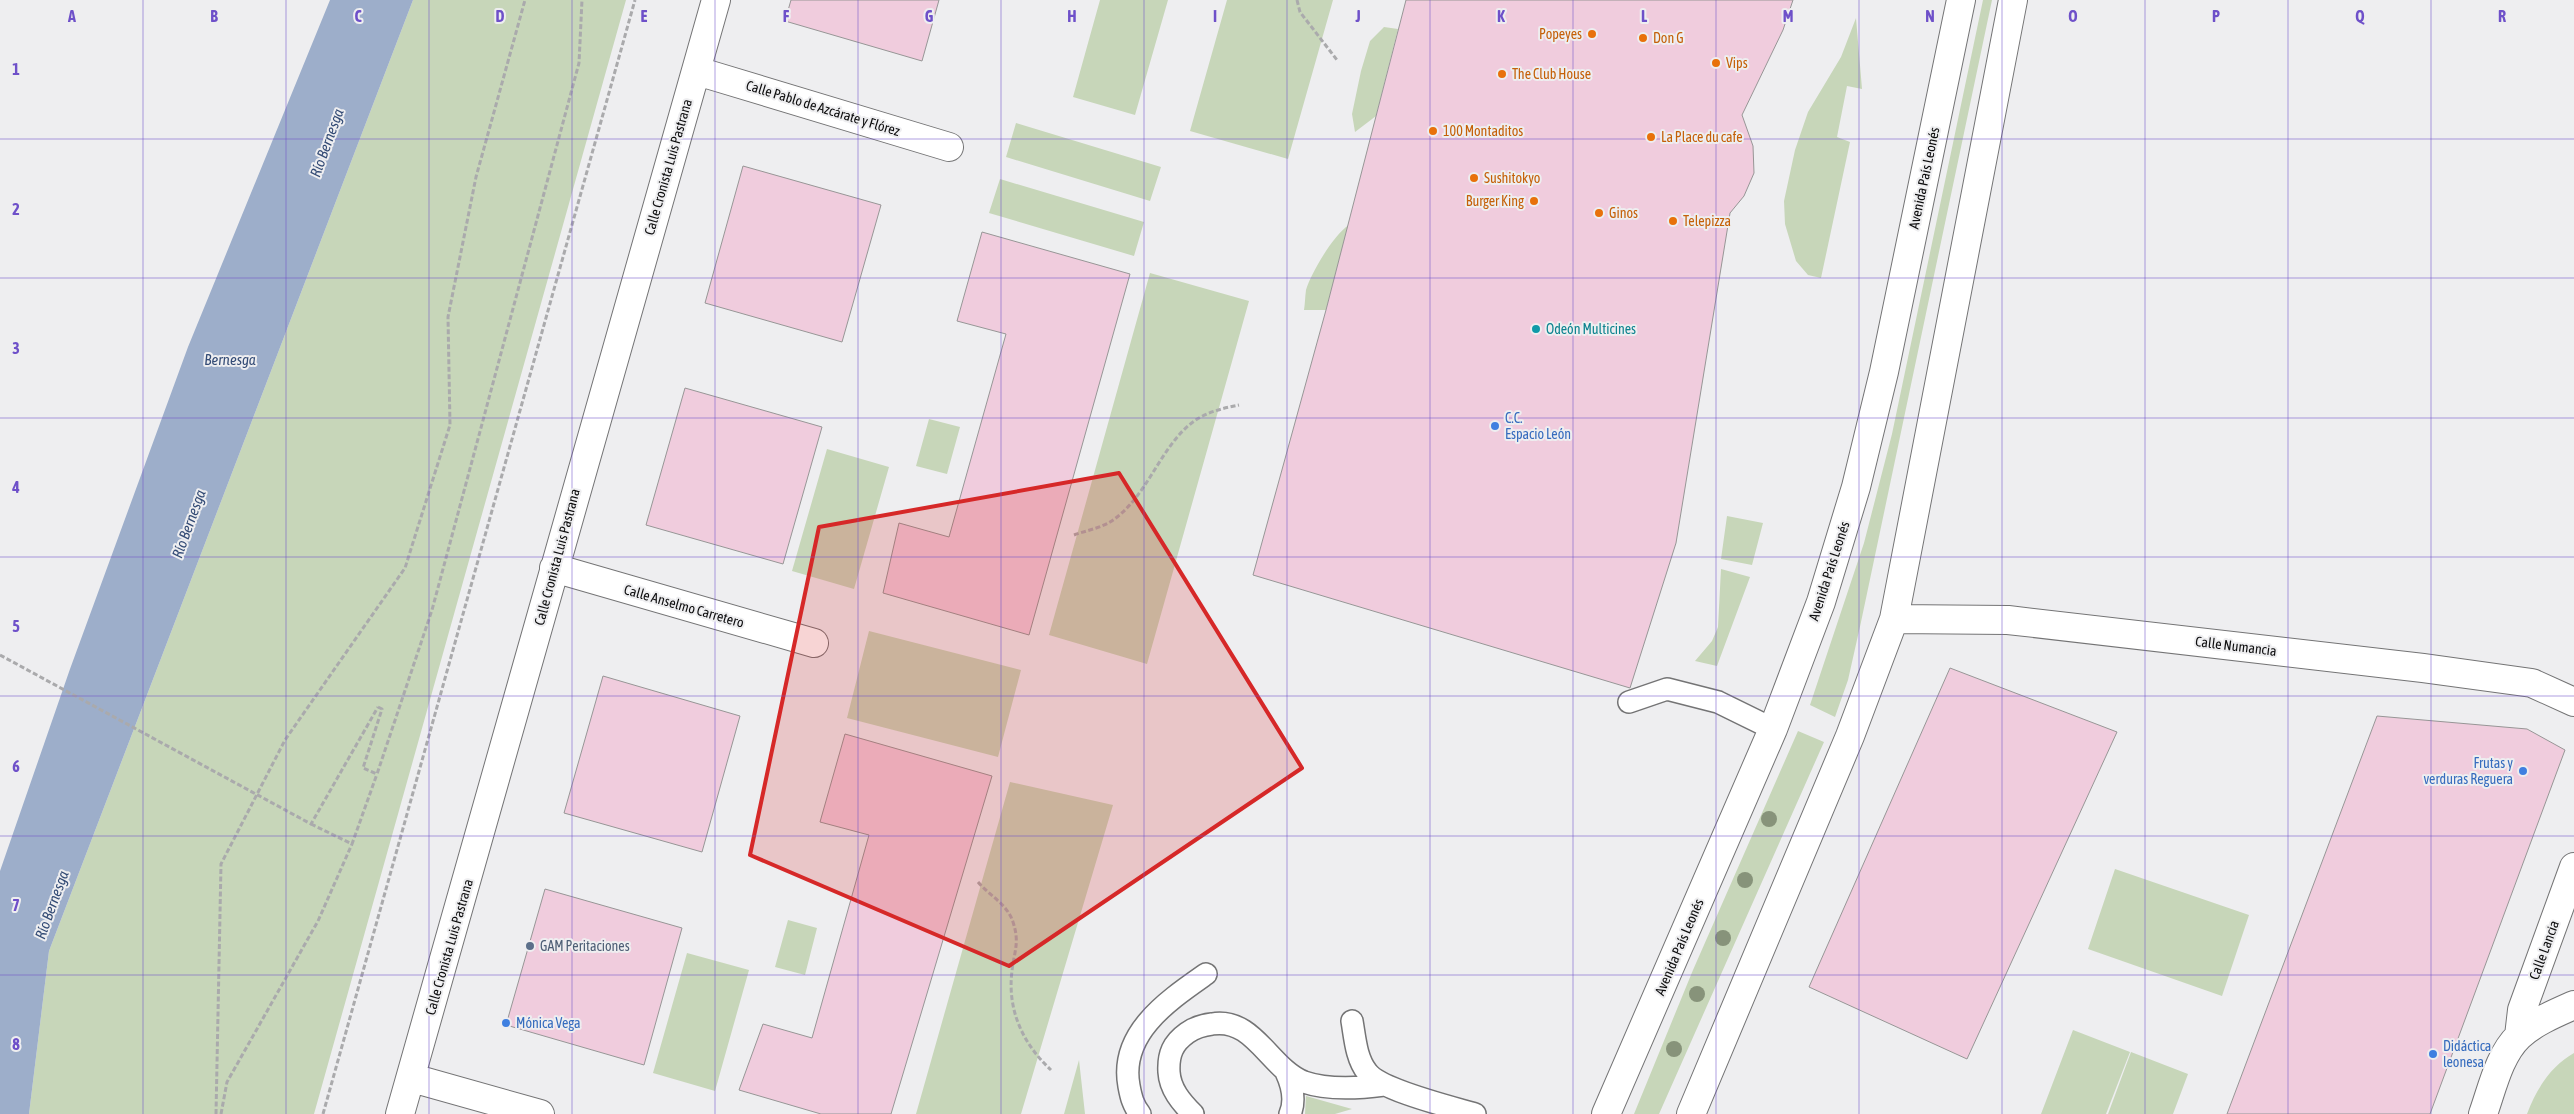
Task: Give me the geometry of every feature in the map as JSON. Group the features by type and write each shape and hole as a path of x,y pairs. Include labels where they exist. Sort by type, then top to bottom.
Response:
{"street":[{"name":"Calle Cronista Luis Pastrana","path":"400,1114 412,1078 554,568 716,0"},
{"name":"Avenida País Leonés","path":"1606,1114 1773,729 1821,602 1856,487 1886,362 1961,0"},
{"path":"1691,1114 1850,736 1894,619 2013,0"},
{"name":"Calle Pablo de Azcárate y Flórez","path":"697,71 949,147"},
{"name":"Calle Anselmo Carretero","path":"554,568 814,643"},
{"name":"Calle Numancia","path":"1894,619 2008,620 2423,668 2532,683 2574,702"},
{"name":"Calle Lancia","path":"2519,1036 2522,1010 2574,866"},
{"name":"Calle Lancia","path":"2483,1114 2498,1072 2507,1053 2519,1036 2574,1005"},
{"path":"412,1078 540,1114"}],"lane":[{"path":"1629,702 1667,688 1718,702 1773,729"},
{"path":"1140,1114 1133,1105 1127,1072 1137,1035 1163,1004 1206,974"},
{"path":"1352,1021 1357,1051 1367,1073 1384,1085 1475,1114"},
{"path":"1192,1114 1174,1091 1169,1073 1169,1056 1175,1041 1190,1031 1224,1022 1242,1028 1286,1072 1306,1082 1357,1089 1384,1085"},
{"path":"1286,1072 1292,1087 1293,1108 1290,1114"}],"path":[{"path":"216,1114 221,864 285,740 404,568 450,425 448,317 476,177 525,0"},
{"path":"222,1114 227,1082 318,921 352,844 432,610 579,63 582,0"},
{"path":"323,1114 636,0"},
{"path":"1297,0 1300,12 1337,60"},
{"path":"1074,535 1110,522 1125,509 1140,493 1174,443 1193,422 1218,410 1240,405"},
{"path":"0,655 311,824 352,844"},
{"path":"311,824 378,707 382,709 363,768 377,774"},
{"path":"978,882 1000,900 1012,921 1018,944 1010,988 1013,1009 1022,1032 1038,1057 1051,1070"}],"highlighted area":[{"path":"1119,473 1302,768 1009,966 750,855 819,527"}],"green space":[{"path":"413,0 626,0 314,1114 29,1114 49,951"},
{"path":"1100,0 1168,0 1135,115 1073,97"},
{"path":"1227,0 1333,0 1288,159 1190,131"},
{"path":"1983,0 1992,0 1861,622 1848,680 1835,717 1810,705 1864,543 1892,434"},
{"path":"1856,18 1862,89 1847,86 1837,137 1850,142 1821,278 1808,275 1796,261 1785,224 1784,201 1795,150 1808,112 1841,57"},
{"path":"1384,27 1398,29 1376,116 1355,132 1352,114 1361,71 1370,41"},
{"path":"1016,123 1161,167 1150,201 1006,157"},
{"path":"1000,179 1144,222 1134,256 989,213"},
{"path":"1349,225 1326,310 1304,310 1306,290 1313,274 1330,245"},
{"path":"1150,273 1249,301 1147,664 1049,635"},
{"path":"929,419 960,427 947,474 916,466"},
{"path":"827,449 889,467 854,589 792,571"},
{"path":"1727,516 1763,523 1752,565 1721,559"},
{"path":"1721,569 1750,577 1717,666 1695,661 1712,641 1718,627"},
{"path":"869,631 1021,670 998,757 847,718"},
{"path":"1798,731 1824,742 1659,1114 1634,1114 1693,970"},
{"path":"1010,782 1113,805 1021,1114 916,1114"},
{"path":"2115,869 2249,915 2222,996 2088,949"},
{"path":"788,920 817,928 805,975 775,967"},
{"path":"687,953 749,970 715,1091 653,1073"},
{"path":"2073,1030 2130,1052 2106,1114 2041,1114"},
{"path":"2131,1052 2188,1074 2173,1114 2108,1114"},
{"path":"2574,1053 2574,1114 2527,1114 2540,1087 2551,1071"},
{"path":"1079,1060 1085,1114 1064,1114"},
{"path":"1306,1096 1352,1109 1335,1114 1305,1114"}],"water":[{"name":"Bernesga","path":"330,0 413,0 49,951 29,1114 0,1114 0,871 70,669 188,347"}],"building":[{"path":"791,0 939,0 922,61 785,21"},
{"name":"C.C. Espacio León","path":"1406,0 1793,0 1783,30 1742,115 1753,146 1754,173 1744,196 1730,213 1676,543 1630,688 1253,575 1326,310"},
{"path":"743,166 881,205 842,342 705,303"},
{"path":"982,232 1130,274 1029,635 883,593 899,523 949,537 1006,334 957,321"},
{"path":"685,388 822,427 783,564 646,525"},
{"path":"1950,668 2117,732 1967,1059 1809,987"},
{"path":"603,676 740,716 702,852 564,813"},
{"path":"2377,716 2527,729 2565,750 2430,1114 2227,1114"},
{"path":"845,734 992,776 891,1114 821,1114 739,1090 763,1024 812,1038 869,835 820,822"},
{"path":"545,889 682,928 644,1065 506,1025"}],"place":[{"name":"Popeyes","path":"1592,34"},
{"name":"Don G","path":"1643,38"},
{"name":"Vips","path":"1716,63"},
{"name":"The Club House","path":"1502,74"},
{"name":"100 Montaditos","path":"1433,131"},
{"name":"La Place du cafe","path":"1651,137"},
{"name":"Sushitokyo","path":"1474,178"},
{"name":"Burger King","path":"1534,201"},
{"name":"Ginos","path":"1599,213"},
{"name":"Telepizza","path":"1673,221"},
{"name":"Odeón Multicines","path":"1536,329"},
{"name":"C.C. Espacio León","path":"1495,426"},
{"name":"Frutas y verduras Reguera","path":"2523,771"},
{"name":"GAM Peritaciones","path":"530,946"},
{"name":"Mónica Vega","path":"506,1023"},
{"name":"Didáctica leonesa","path":"2433,1054"}],"water label":[{"name":"Río Bernesga","path":"327,143"},
{"name":"Río Bernesga","path":"189,524"},
{"name":"Río Bernesga","path":"52,905"}]}
